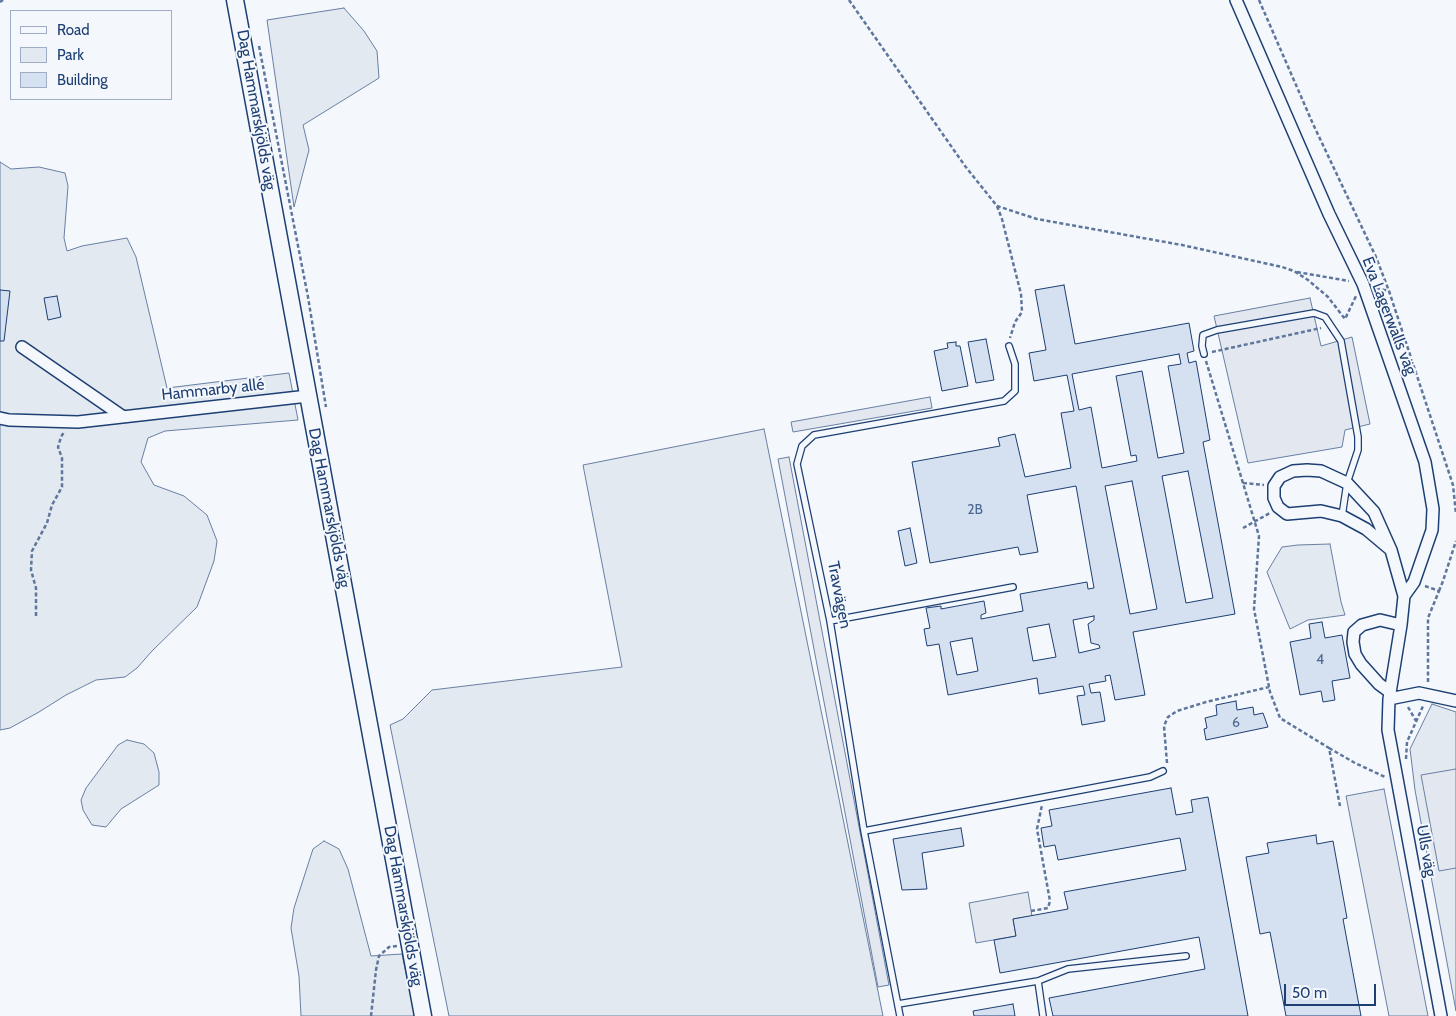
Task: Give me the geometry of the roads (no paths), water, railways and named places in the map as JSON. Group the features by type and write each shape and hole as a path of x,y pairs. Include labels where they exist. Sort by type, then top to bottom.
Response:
{"main road":[{"name":"Dag Hammarskjölds väg","path":"236,0 423,1016"}],"street":[{"name":"Eva Lagerwalls väg","path":"1236,0 1329,214 1363,284 1425,462 1433,509 1432,530 1414,582 1404,596"},
{"path":"22,347 122,416"},
{"name":"Hammarby allé","path":"0,418 9,420 78,422 308,396"},
{"name":"Ulls väg","path":"1342,516 1321,511 1286,514 1278,507 1274,498 1274,486 1280,477 1293,471 1307,470 1321,472 1347,483 1374,512 1391,550 1404,596 1390,695 1388,730 1441,1016"},
{"path":"1342,516 1366,529 1391,550"},
{"path":"1401,625 1380,620 1362,626 1354,632 1355,654 1361,664 1390,695 1428,694 1456,701"}],"lane":[{"path":"1204,354 1202,346 1203,335 1217,330 1314,313 1325,317 1341,341 1358,437 1358,450 1347,483 1342,516"},
{"name":"Travvägen","path":"900,1016 864,831 830,621 797,464 802,446 814,435 1004,401 1015,391 1015,364 1009,346"},
{"path":"830,621 1013,587"},
{"path":"864,831 1150,777 1164,771"},
{"path":"898,1004 1038,982 1068,969 1186,956"},
{"path":"1038,982 1043,1016"}]}
